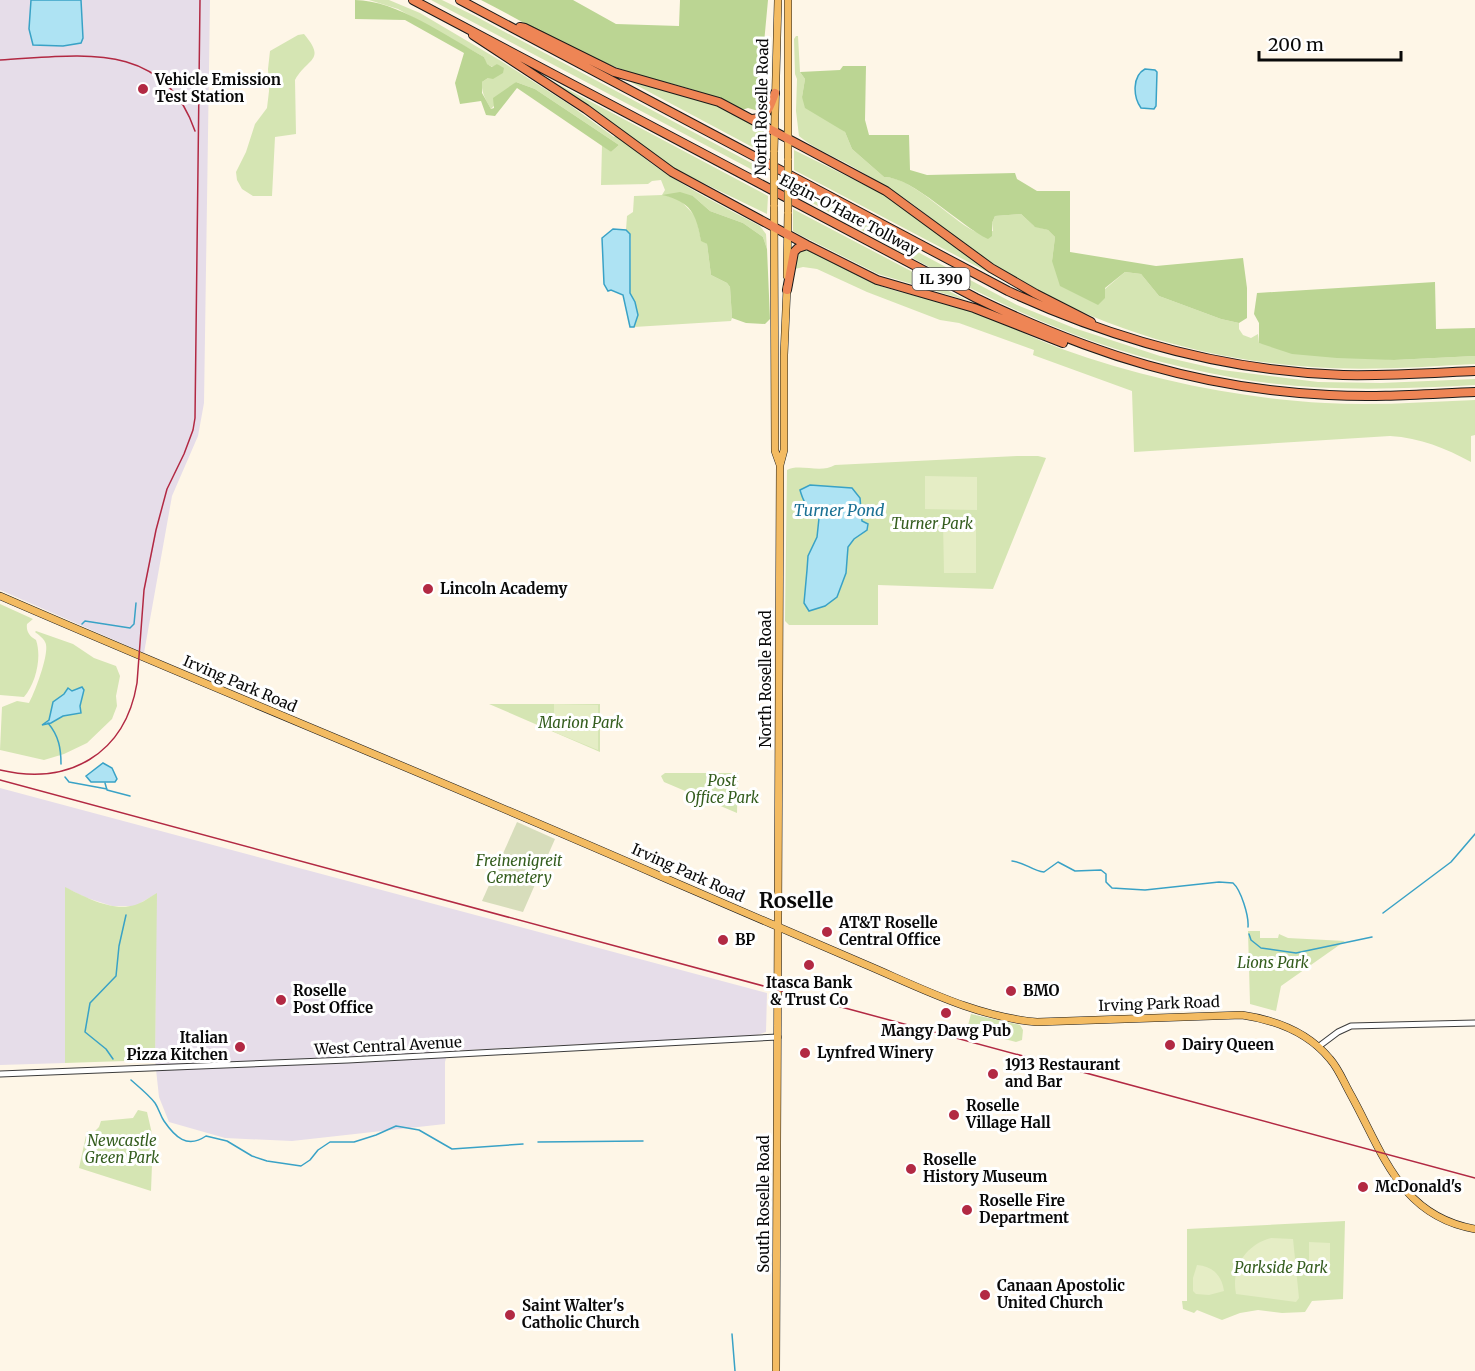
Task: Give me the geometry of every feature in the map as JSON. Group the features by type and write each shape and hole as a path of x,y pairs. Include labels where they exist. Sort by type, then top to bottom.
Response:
{"highway":[{"name":"Elgin-O'Hare Tollway","path":"413,0 976,298 1081,345 1161,370 1262,389 1369,396 1475,392"},
{"name":"Elgin-O'Hare Tollway","path":"460,0 999,286 1052,311 1107,332 1194,356 1281,370 1364,375 1475,371"},
{"path":"451,19 586,110 672,172 807,245 877,280 974,308 1062,343 1081,345"},
{"path":"508,26 525,28 614,72 704,96 789,138 886,191 1014,282 1087,319 1107,332"},
{"path":"751,119 759,118 767,113 775,93"},
{"path":"787,291 794,252 807,245"}],"main road":[{"name":"North Roselle Road","path":"778,0 774,227 775,451 780,465"},
{"name":"North Roselle Road","path":"778,1037 780,465 784,450 788,234 788,0"},
{"name":"Irving Park Road","path":"0,596 231,695 465,791 778,928 973,1009 1009,1019 1037,1022 1242,1015 1266,1019 1286,1026 1303,1035 1318,1047 1335,1066 1384,1159 1404,1189 1417,1203 1450,1223 1475,1229"},
{"name":"South Roselle Road","path":"777,1371 778,1037"}],"street":[{"path":"1318,1047 1338,1032 1351,1026 1475,1023"},
{"name":"West Central Avenue","path":"0,1074 348,1060 778,1037"}],"shaded area":[{"path":"0,0 210,0 204,403 198,436 172,496 144,653 0,590"},
{"path":"0,788 767,993 766,1032 754,1036 448,1051 445,1062 445,1124 292,1141 225,1138 169,1122 159,1097 155,1060 156,894 135,906 112,906 66,888 65,1063 0,1065"}],"green space":[{"path":"355,0 387,6 404,13 484,57 487,64 492,67 497,64 504,68 503,73 482,82 482,93 491,109 494,108 493,98 516,82 535,89 619,145 611,152 517,88 495,116 486,115 481,101 460,104 455,83 464,53 405,20 355,19"},
{"path":"369,0 389,0 420,13 567,103 678,181 760,226 766,234 767,249 763,237 743,223 710,211 693,196 664,195 679,199 696,217 701,240 707,244 711,275 730,287 731,321 634,327 638,315 630,293 631,239 626,230 627,216 633,212 634,196 662,195 665,190 661,180 648,184 601,185 602,145 611,152 619,145 535,89 516,82 491,109 483,93 482,82 488,78 498,64 493,67 486,64 484,57 398,9"},
{"path":"431,0 442,0 475,16 768,172 768,178"},
{"path":"481,0 573,0 616,24 679,26 680,0 768,0 762,100 759,109 742,110 712,96 603,62 567,46"},
{"path":"304,34 314,49 314,55 295,80 296,134 275,137 272,196 253,196 242,189 236,172 246,152 255,124 267,108 270,51"},
{"path":"798,36 800,72 805,79 802,97 845,132 852,149 884,177 895,179 918,191 974,231 993,231 992,223 995,216 1021,214 1034,226 1048,230 1055,237 1052,261 1105,289 1125,272 1141,274 1159,296 1221,319 1239,323 1239,329 1243,335 1251,338 1258,334 1259,343 1394,360 1475,356 1475,364 1353,369 1268,363 1184,347 1142,335 1063,303 987,261 904,198 799,136 796,111 797,79 794,39"},
{"path":"843,66 866,66 865,120 869,135 909,135 910,170 927,175 1015,173 1017,179 1037,191 1070,191 1070,252 1156,266 1243,258 1247,288 1247,318 1239,323 1221,319 1159,296 1141,274 1125,272 1105,288 1105,298 1098,305 1060,286 1052,261 1055,237 1048,230 1035,227 1021,214 995,216 992,223 992,236 988,239 909,185 884,177 852,149 845,132 805,108 802,97 805,79 800,72 840,70"},
{"path":"537,73 768,196 767,214 664,164"},
{"path":"623,78 712,103 766,131 769,156"},
{"path":"794,150 883,194 973,260 1014,286 794,170"},
{"path":"794,186 1017,305 1074,328 1160,356 1222,370 1318,382 1381,383 1475,379 1475,385 1364,389 1308,387 1207,373 1139,356 1073,334 966,286 794,193"},
{"path":"680,192 693,196 710,211 743,223 763,237 767,249 770,319 765,324 746,323 732,318 730,287 711,275 707,244 701,241 694,216 680,201 662,195"},
{"path":"793,209 966,300 878,274 800,235 793,231"},
{"path":"804,250 822,256 885,288 974,311 1051,345 1159,378 1258,397 1325,403 1381,404 1475,400 1475,435 1471,436 1471,462 1432,444 1390,436 1134,452 1132,391 1033,355 1034,350 959,323 940,320 867,292 817,269 803,267 795,269 798,253"},
{"path":"1435,282 1436,329 1475,328 1475,356 1394,360 1337,358 1292,354 1259,343 1259,323 1254,314 1257,293"},
{"name":"Turner Park","path":"1017,456 1046,458 993,589 878,585 878,625 789,625 785,621 787,470 792,468 823,469 835,465"},
{"path":"925,476 977,477 977,510 925,509"},
{"path":"943,521 976,521 976,573 944,573"},
{"path":"0,604 33,619 27,624 27,629 36,640 38,662 32,685 24,697 0,695"},
{"path":"36,631 73,644 94,658 116,666 120,676 116,696 117,706 112,719 87,743 44,760 0,750 2,707 17,701 29,703 41,672 46,647"},
{"name":"Marion Park","path":"489,704 600,704 600,752"},
{"name":"Marion Park","path":"554,704 598,705 598,750 554,732"},
{"name":"Post Office Park","path":"665,773 738,773 737,813 664,782 661,776"},
{"name":"Freinenigreit Cemetery","path":"517,822 555,839 523,912 482,901"},
{"path":"65,887 117,907 135,905 157,893 155,1060 65,1063"},
{"name":"Lions Park","path":"1248,931 1260,931 1260,938 1278,938 1279,934 1288,938 1345,941 1281,986 1276,1011 1250,1004"},
{"path":"971,1014 1020,1025 1023,1030 1022,1040 1016,1042 967,1029"},
{"name":"Newcastle Green Park","path":"138,1110 147,1112 153,1138 151,1191 79,1168 87,1131 94,1132 101,1121 133,1118"},
{"name":"Parkside Park","path":"1345,1221 1343,1299 1312,1301 1305,1312 1282,1313 1258,1310 1240,1313 1222,1320 1197,1310 1194,1313 1183,1309 1182,1301 1187,1301 1187,1229"},
{"path":"1271,1238 1293,1239 1299,1298 1296,1302 1236,1294 1236,1275 1242,1259 1254,1246"},
{"path":"1309,1242 1330,1243 1330,1274 1309,1274"},
{"path":"1197,1265 1208,1267 1216,1273 1224,1291 1209,1295 1196,1294 1193,1291 1193,1278"}],"water":[{"path":"31,0 81,0 83,38 81,43 63,46 33,45 29,29"},
{"path":"1145,69 1157,72 1154,109 1141,108 1136,98 1136,82"},
{"path":"613,229 626,230 630,234 630,293 638,315 634,327 630,327 623,295 608,291 604,284 602,238"},
{"name":"Turner Pond","path":"810,485 852,488 860,498 862,521 868,524 867,530 854,539 848,547 846,573 837,597 825,606 809,611 804,603 808,556 817,537 819,518 806,503 800,490"},
{"path":"82,687 84,690 80,706 81,713 63,716 42,725 49,720 53,702 68,688 72,691"},
{"path":"103,763 112,768 117,779 115,782 91,782 86,776"}],"waterway":[{"path":"82,624 85,621 130,628 134,624 136,603"},
{"path":"48,723 59,743 61,764"},
{"path":"65,777 69,782 107,789"},
{"path":"105,783 107,790 130,796"},
{"path":"1383,913 1451,862 1475,834"},
{"path":"1012,861 1044,872 1058,862 1075,871 1101,870 1106,874 1106,882 1112,888 1145,890 1219,882 1233,883 1244,903 1248,927"},
{"path":"113,1059 106,1049 85,1032 90,1003 116,976 119,946 126,915"},
{"path":"1249,934 1251,940 1261,948 1296,953 1372,937"},
{"path":"131,1080 153,1100 168,1127 182,1139 193,1141 206,1136 227,1141 252,1156 267,1161 301,1166 330,1142 354,1142 396,1126 419,1130 452,1149 523,1144"},
{"path":"538,1142 643,1141"},
{"path":"732,1334 735,1371"}],"railway":[{"path":"0,770 25,774 48,773 90,760 120,729 130,708 137,683 144,590 156,530 167,489 184,454 195,418 200,0"},
{"path":"0,60 87,56 114,59 140,67 162,80 181,101 195,131"},
{"path":"0,780 1475,1178"}],"place":[{"name":"Vehicle Emission Test Station","path":"143,89"},
{"name":"Lincoln Academy","path":"428,589"},
{"name":"AT&T Roselle Central Office","path":"827,932"},
{"name":"BP","path":"723,940"},
{"name":"Itasca Bank & Trust Co","path":"809,965"},
{"name":"BMO","path":"1011,991"},
{"name":"Roselle Post Office","path":"281,1000"},
{"name":"Mangy Dawg Pub","path":"946,1013"},
{"name":"Dairy Queen","path":"1170,1045"},
{"name":"Italian Pizza Kitchen","path":"240,1047"},
{"name":"Lynfred Winery","path":"805,1053"},
{"name":"1913 Restaurant and Bar","path":"993,1074"},
{"name":"Roselle Village Hall","path":"954,1115"},
{"name":"Roselle History Museum","path":"911,1169"},
{"name":"McDonald's","path":"1363,1187"},
{"name":"Roselle Fire Department","path":"967,1210"},
{"name":"Canaan Apostolic United Church","path":"985,1295"},
{"name":"Saint Walter's Catholic Church","path":"510,1315"}],"district":[{"name":"Roselle","path":"796,901"}]}
